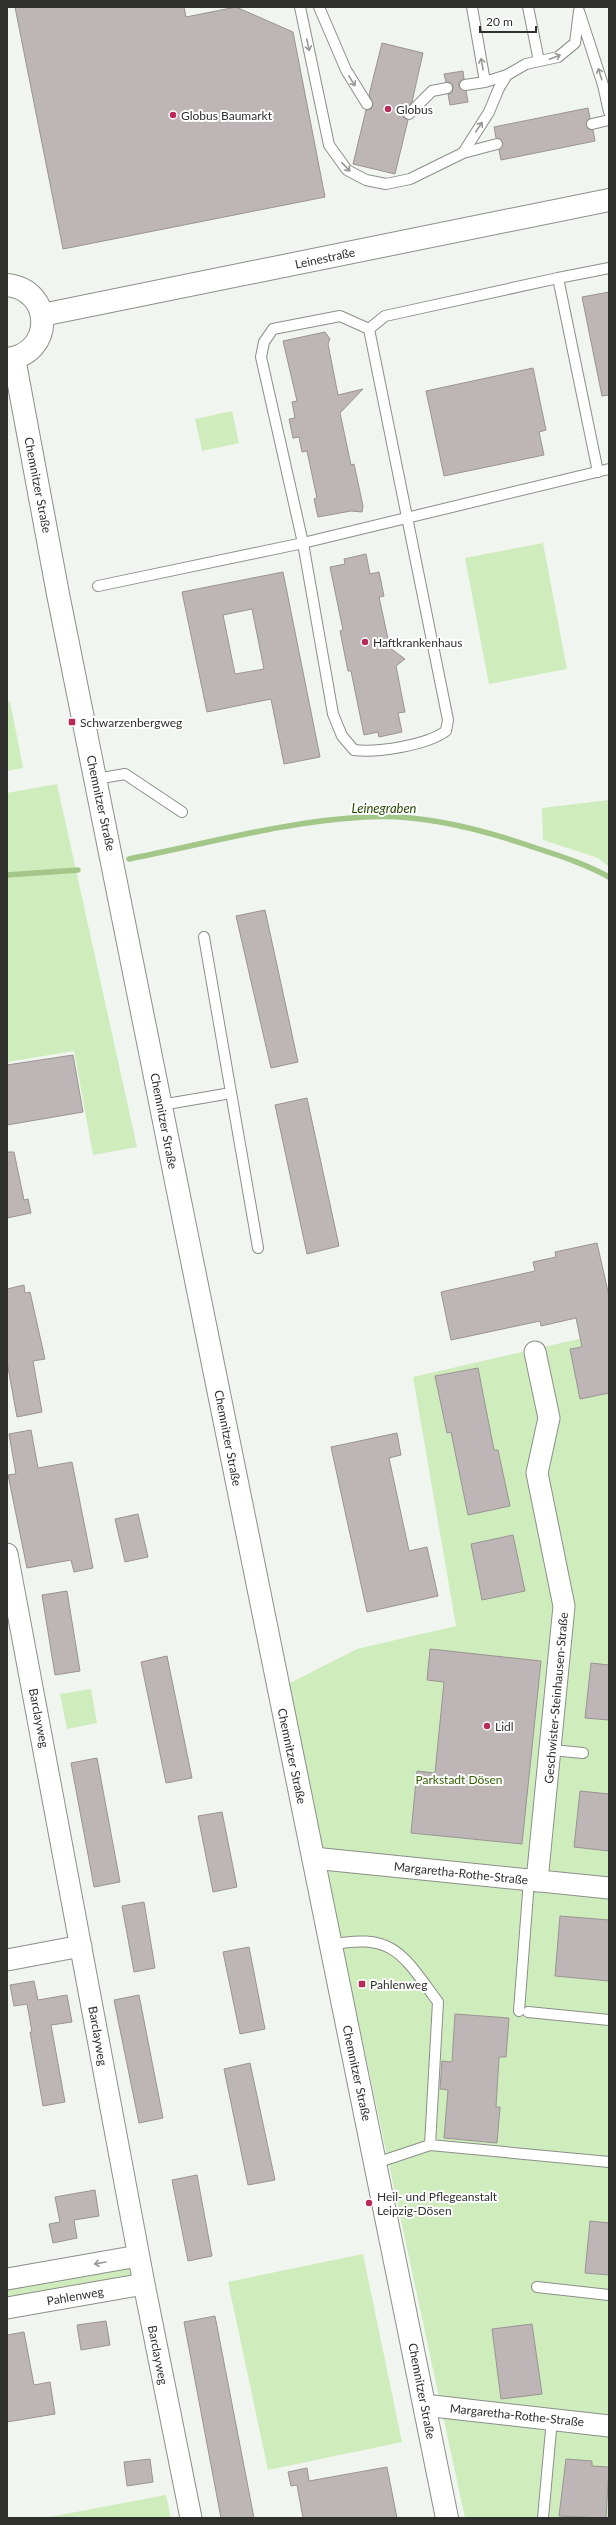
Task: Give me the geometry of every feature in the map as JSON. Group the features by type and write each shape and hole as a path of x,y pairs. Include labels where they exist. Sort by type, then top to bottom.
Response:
{"main road":[{"name":"Leinestraße","path":"42,315 609,200"},
{"path":"7,285 19,288 31,295 36,301 42,315 41,332 35,344 23,354 10,358"},
{"name":"Chemnitzer Straße","path":"10,358 447,2518"}],"street":[{"name":"Geschwister-Steinhausen-Straße","path":"534,1880 552,1750 564,1606 537,1473 548,1418 535,1352"},
{"name":"Barclayweg","path":"7,1554 15,1640 81,1946 138,2256 191,2518"},
{"name":"Margaretha-Rothe-Straße","path":"313,1858 609,1888"},
{"path":"7,1960 81,1946"},
{"path":"7,2279 138,2256"},
{"name":"Pahlenweg","path":"7,2308 144,2284"},
{"name":"Margaretha-Rothe-Straße","path":"424,2405 609,2426"}],"lane":[{"path":"300,7 329,145 347,170 366,180 386,184 410,179 463,153 497,144"},
{"path":"319,7 346,70 367,104"},
{"path":"472,7 485,82"},
{"path":"528,7 539,61"},
{"path":"465,85 485,82 507,75 526,64 558,57 575,43 579,9"},
{"path":"579,9 603,85 609,112"},
{"path":"463,153 489,112 499,88 507,75"},
{"path":"409,114 432,91 447,88"},
{"path":"592,124 609,120"},
{"path":"369,330 385,316 609,268"},
{"path":"558,278 598,472"},
{"path":"340,316 369,330 448,720 446,731 435,739 368,752 354,750 342,736 333,714 303,543 261,357 264,342 273,329 340,316"},
{"path":"98,586 153,573 303,543 609,469"},
{"path":"96,779 125,774 182,812"},
{"path":"204,937 258,1248"},
{"path":"161,1105 231,1093"},
{"path":"552,1750 583,1753"},
{"path":"534,1880 524,2011 609,2020"},
{"path":"330,1945 356,1940 377,1942 398,1952 438,2002 430,2145"},
{"path":"376,2163 430,2145 609,2162"},
{"path":"537,2288 609,2295"},
{"path":"543,2518 552,2419"}],"green space":[{"path":"232,411 239,443 202,451 195,419"},
{"path":"543,543 567,669 489,684 465,558"},
{"path":"7,701 10,701 23,768 7,771"},
{"path":"57,784 137,1147 93,1155 74,1051 7,1062 7,793"},
{"path":"609,800 609,867 598,858 543,840 542,808"},
{"name":"Parkstadt Dösen","path":"609,1332 609,2518 465,2518 286,1685 357,1649 456,1626 413,1377"},
{"path":"91,1689 97,1723 67,1729 60,1694"},
{"path":"363,2254 402,2442 268,2470 228,2282"},
{"path":"138,2256 144,2284 7,2308 7,2279"},
{"path":"166,2495 171,2518 44,2518"}],"building":[{"name":"Globus Baumarkt","path":"15,7 184,7 186,17 236,7 293,32 325,197 63,249"},
{"name":"Globus","path":"382,43 423,53 412,102 403,113 404,118 408,120 395,174 353,164 366,110 371,109 373,104 369,95"},
{"path":"463,71 464,79 459,82 459,86 466,91 468,102 450,105 448,94 452,93 453,87 452,83 446,82 444,74"},
{"path":"588,108 590,118 586,125 588,129 593,130 595,141 501,160 499,150 503,143 496,138 494,127"},
{"path":"609,292 609,395 602,396 582,297"},
{"path":"325,332 330,339 328,344 338,395 363,389 340,413 351,465 354,464 363,506 362,512 351,511 318,517 314,499 317,498 307,451 302,452 299,437 293,438 289,419 295,418 292,402 297,401 283,341"},
{"path":"533,368 546,430 539,432 544,455 444,476 426,391"},
{"name":"Haftkrankenhaus","path":"366,554 370,574 379,572 384,596 379,597 390,648 405,659 396,666 405,712 398,713 402,732 379,737 378,732 364,735 351,671 348,671 340,631 343,630 330,567 345,564 344,559"},
{"path":"283,572 320,757 284,764 271,699 207,712 182,592","holes":["252,609 264,669 235,674 223,615"]},
{"path":"265,910 298,1062 271,1068 236,916"},
{"path":"73,1055 83,1112 7,1125 7,1065"},
{"path":"307,1098 339,1246 307,1254 275,1105"},
{"path":"7,1152 14,1152 24,1200 28,1199 31,1213 7,1218"},
{"path":"597,1243 609,1296 609,1393 580,1399 570,1349 582,1347 576,1318 541,1326 540,1321 451,1340 441,1292 535,1271 533,1262 556,1257 555,1252"},
{"path":"24,1285 25,1293 30,1292 45,1359 33,1361 42,1412 17,1417 7,1362 7,1289"},
{"path":"478,1368 494,1450 498,1450 510,1506 468,1515 451,1432 447,1433 435,1376"},
{"path":"31,1430 38,1468 72,1462 93,1568 74,1572 71,1560 27,1568 8,1475 16,1474 9,1434"},
{"path":"397,1433 401,1455 389,1458 409,1551 427,1547 438,1596 367,1612 331,1447"},
{"path":"138,1514 148,1557 125,1562 115,1519"},
{"path":"513,1535 525,1591 482,1600 471,1544"},
{"path":"67,1591 80,1671 55,1675 42,1595"},
{"name":"Lidl","path":"430,1649 541,1661 522,1844 411,1833 417,1771 435,1773 444,1682 427,1680"},
{"path":"167,1656 192,1778 166,1783 141,1662"},
{"path":"591,1663 609,1665 609,1720 585,1718"},
{"path":"97,1758 120,1882 94,1887 71,1763"},
{"path":"580,1791 609,1794 609,1851 574,1847"},
{"path":"222,1812 237,1887 213,1892 198,1816"},
{"path":"144,1902 155,1968 134,1972 122,1906"},
{"path":"560,1916 609,1920 609,1981 555,1976"},
{"path":"249,1947 265,2029 240,2034 223,1952"},
{"path":"34,1981 38,2000 67,1995 72,2022 51,2025 65,2102 43,2106 30,2032 32,2032 27,2004 14,2006 10,1985"},
{"path":"139,1995 163,2118 139,2123 114,2000"},
{"path":"455,2014 509,2018 506,2057 499,2057 496,2107 500,2107 497,2143 444,2138 448,2090 440,2089 442,2061 452,2062"},
{"path":"250,2063 275,2180 248,2185 224,2069"},
{"path":"197,2175 212,2256 188,2261 172,2180"},
{"path":"95,2190 99,2216 74,2220 77,2238 53,2243 49,2224 60,2222 55,2197"},
{"path":"590,2221 609,2223 609,2275 585,2273"},
{"path":"215,2316 254,2518 221,2518 184,2322"},
{"path":"106,2321 110,2345 81,2350 77,2325"},
{"path":"532,2324 542,2394 501,2399 492,2329"},
{"path":"24,2332 34,2385 50,2382 55,2414 7,2422 7,2335"},
{"path":"150,2459 153,2482 127,2486 124,2462"},
{"path":"566,2459 592,2461 592,2466 609,2467 606,2518 559,2516"},
{"path":"387,2467 397,2518 303,2518 297,2485 291,2486 288,2472 307,2468 309,2481"}],"waterway":[{"name":"Leinegraben","path":"129,859 305,823 335,819 385,816 406,817 448,823 490,833 570,860 609,877"},
{"name":"Leinegraben","path":"7,875 78,870"}],"place":[{"name":"Globus","path":"388,109"},
{"name":"Globus Baumarkt","path":"173,115"},
{"name":"Haftkrankenhaus","path":"365,642"},
{"name":"Schwarzenbergweg","path":"72,722"},
{"name":"Lidl","path":"487,1726"},
{"name":"Pahlenweg","path":"362,1984"},
{"name":"Heil- und Pflegeanstalt Leipzig-Dösen","path":"369,2203"}]}
